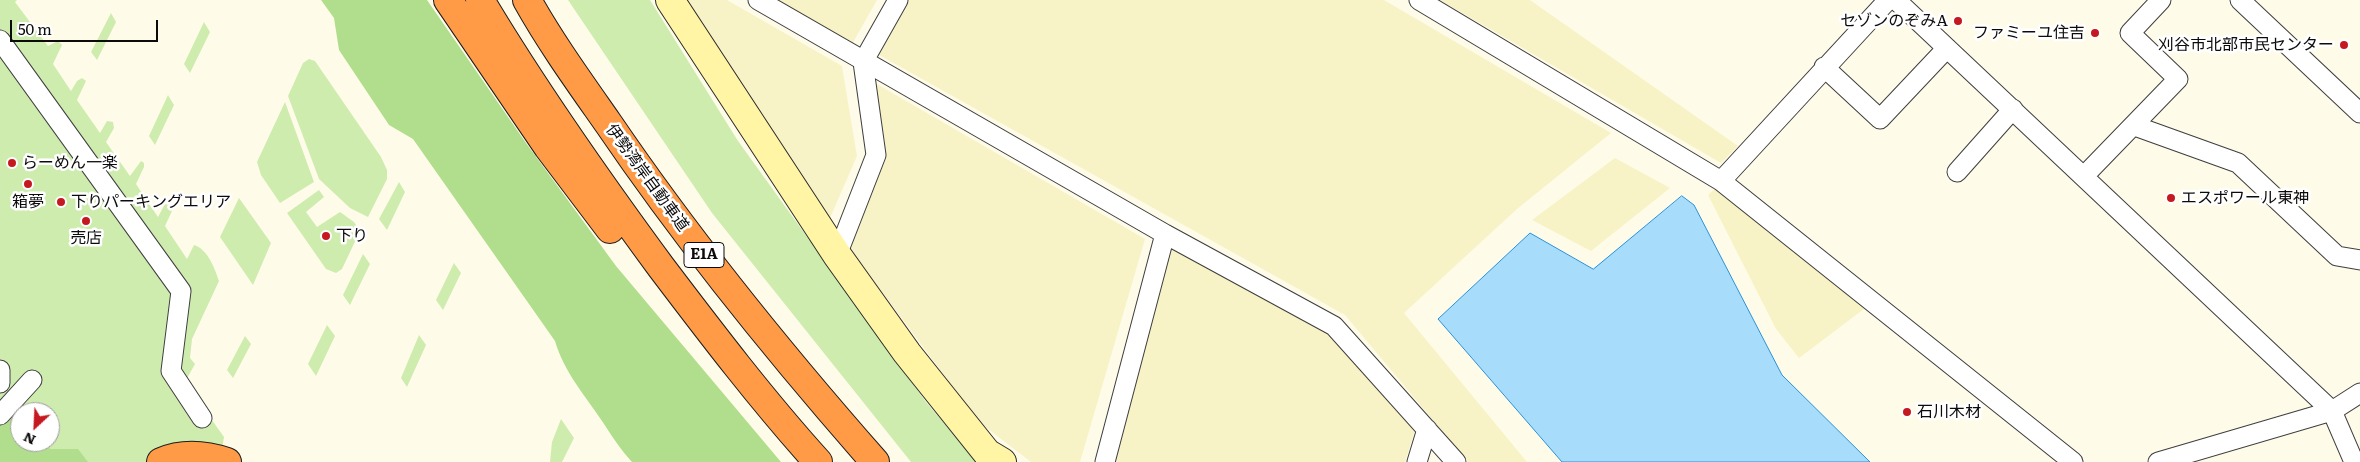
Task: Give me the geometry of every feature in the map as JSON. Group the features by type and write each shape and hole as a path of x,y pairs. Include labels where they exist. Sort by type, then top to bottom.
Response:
{"highway":[{"path":"448,0 548,147 647,279 785,426"},
{"name":"E1A","path":"480,0 515,58 606,192 702,322 785,426 818,462"},
{"name":"伊勢湾岸自動車道","path":"527,0 548,37 641,172 736,298 875,462"},
{"path":"161,462 172,457 189,456 227,462"}],"street":[{"path":"670,0 837,255 907,353 987,453 1002,462"},
{"path":"758,0 1165,234 1334,326 1456,462"},
{"path":"837,255 876,156 863,62 898,0"},
{"path":"1419,0 1721,180 2073,462"},
{"path":"1721,180 1888,0"},
{"path":"1896,0 2332,411 2354,462"},
{"path":"2084,176 2135,126 2178,78 2130,33 2161,0"},
{"path":"2240,0 2360,113"},
{"path":"0,40 182,291 172,371 202,418"},
{"path":"1824,67 1880,119 1947,48"},
{"path":"1957,172 2012,109"},
{"path":"2135,126 2238,163 2337,256 2360,260"},
{"path":"1105,462 1165,234"},
{"path":"0,370 0,383"},
{"path":"0,416 32,380"},
{"path":"2158,462 2332,411 2360,393"},
{"path":"1417,462 1427,429"}],"shaded area":[{"path":"682,0 727,0 842,66 857,156 830,218"},
{"path":"771,0 877,0 851,46"},
{"path":"902,0 1384,0 1611,133 1517,209 1404,313 1527,462 1468,462 1345,315 872,51"},
{"path":"1440,0 1530,0 1738,146 1721,163"},
{"path":"868,79 1145,239 1080,462 1031,462 979,422 844,241 880,158"},
{"path":"1615,158 1670,188 1591,251 1532,220"},
{"path":"1719,185 1868,306 1799,358 1776,329 1708,195"},
{"path":"1163,240 1331,329 1416,427 1405,462 1098,462"}],"green space":[{"path":"0,0 17,0 15,2 48,46 58,41 62,45 53,64 71,91 77,81 82,78 86,81 77,100 100,133 107,121 113,122 114,128 106,142 130,176 141,161 144,163 136,184 158,217 165,204 169,205 172,211 165,226 187,259 194,245 207,255 213,265 219,281 192,339 190,358 195,364 185,382 224,437 220,462 0,462"},
{"path":"321,0 427,0 526,143 616,266 781,462 632,462 575,382 564,363 555,341 413,139 389,125 339,50 334,18"},
{"path":"568,0 650,0 738,141 926,402 977,462 911,462 712,213"},
{"path":"111,13 116,22 97,60 91,52"},
{"path":"204,22 210,32 190,73 184,64"},
{"path":"309,59 315,61 381,157 387,170 387,179 368,217 350,208 319,179 288,96 303,63"},
{"path":"168,95 174,105 155,145 149,136"},
{"path":"285,102 314,182 280,203 261,175 257,162"},
{"path":"399,182 405,192 387,230 379,219"},
{"path":"319,190 324,197 306,212 317,227 340,212 354,222 360,231 342,269 336,273 326,269 287,213"},
{"path":"239,198 271,243 253,285 220,237"},
{"path":"363,254 370,264 350,305 343,295"},
{"path":"454,263 461,273 443,310 436,300"},
{"path":"327,325 335,336 316,376 308,364"},
{"path":"419,335 426,345 407,387 401,378"},
{"path":"245,336 251,344 233,378 227,370"},
{"path":"10,411 10,452 60,452 60,449 78,449 88,462 0,462 0,420"},
{"path":"561,419 574,438 562,462 550,462 552,442"}],"water":[{"path":"1682,196 1694,205 1782,375 1870,462 1562,462 1438,319 1530,233 1593,269"}],"place":[{"name":"セゾンのぞみA","path":"1958,21"},
{"name":"ファミーユ住吉","path":"2095,33"},
{"name":"刈谷市北部市民センター","path":"2344,45"},
{"name":"らーめん一楽","path":"12,163"},
{"name":"箱夢","path":"28,184"},
{"name":"エスポワール東神","path":"2171,198"},
{"name":"下りパーキングエリア","path":"61,202"},
{"name":"売店","path":"86,221"},
{"name":"下り","path":"326,236"},
{"name":"石川木材","path":"1907,412"}]}
